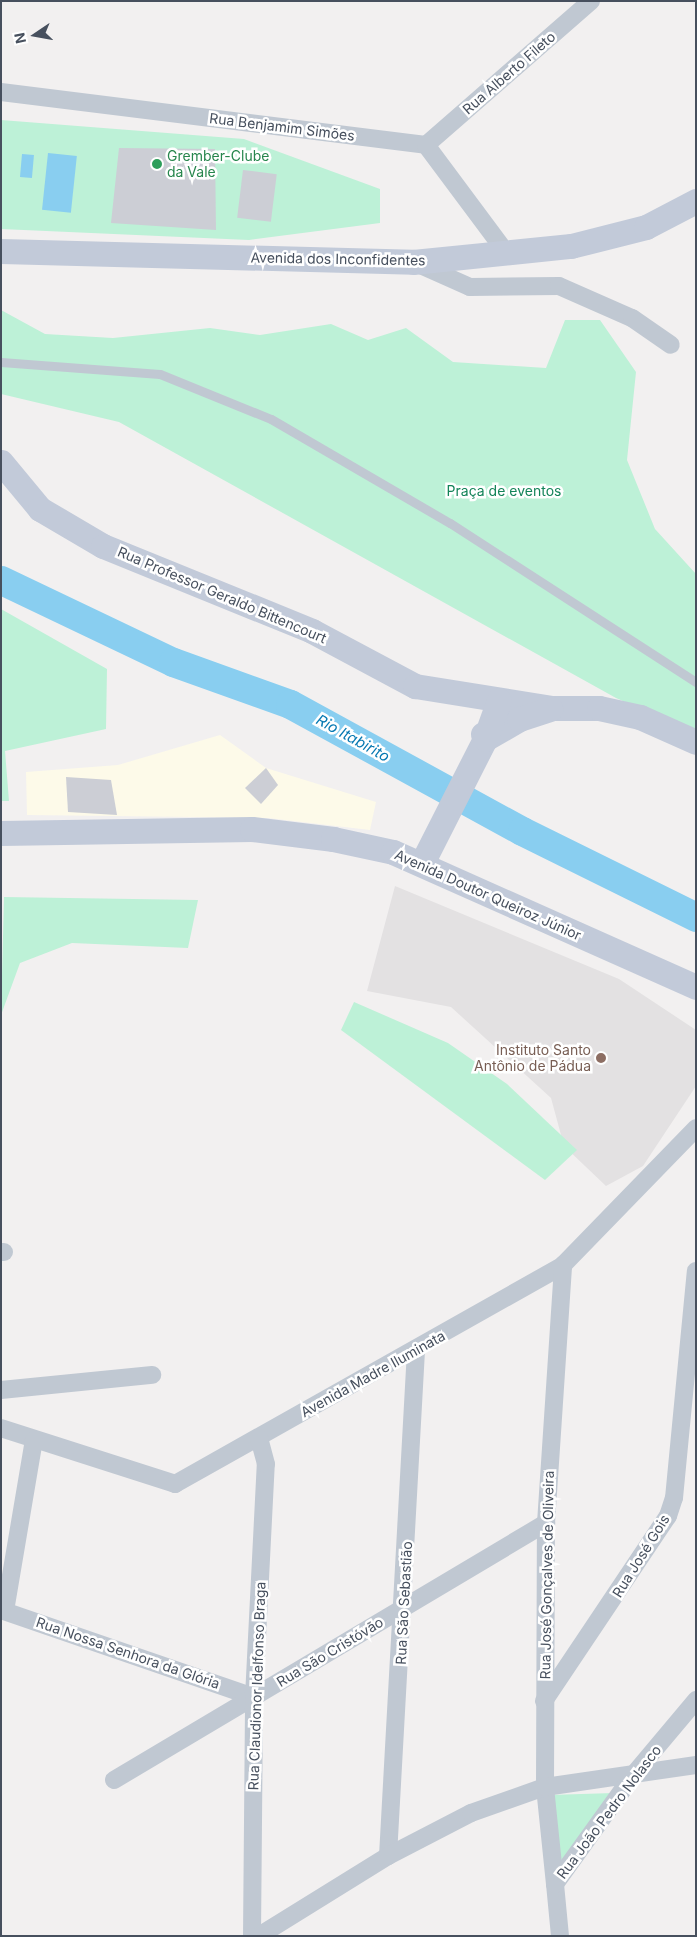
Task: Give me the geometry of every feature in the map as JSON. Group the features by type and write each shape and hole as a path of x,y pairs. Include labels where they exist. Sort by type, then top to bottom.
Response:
{"main road":[{"name":"Avenida dos Inconfidentes","path":"1,251 413,262 508,255 571,246 646,227 696,201"},
{"name":"Rua Professor Geraldo Bittencourt","path":"1,462 40,509 103,546 312,631 415,686 552,708 599,708 640,717 696,742"},
{"path":"456,693 475,713 482,745"},
{"path":"422,863 482,745 499,700"},
{"path":"482,745 519,719 552,708"},
{"name":"Avenida Doutor Queiroz Júnior","path":"1,833 252,829 333,839 422,863 696,987"}],"street":[{"name":"Rua Alberto Fileto","path":"426,145 591,1"},
{"name":"Rua Benjamim Simões","path":"1,92 426,145"},
{"path":"426,145 508,255"},
{"path":"413,262 470,287 560,286 632,318 671,345"},
{"name":"Avenida Madre Iluminata","path":"1,1428 175,1484 563,1266 696,1128"},
{"name":"Rua José Gonçalves de Oliveira","path":"555,1884 544,1787 546,1523 563,1266"},
{"name":"Rua José Gois","path":"544,1701 668,1516 674,1498 692,1350 696,1271"},
{"name":"Rua São Sebastião","path":"388,1856 404,1607 416,1350"},
{"path":"1,1390 152,1375"},
{"name":"Rua Claudionor Idelfonso Braga","path":"252,1936 254,1697 266,1464 259,1438"},
{"path":"3,1610 34,1440"},
{"name":"Rua São Cristóvão","path":"114,1780 546,1523"},
{"name":"Rua Nossa Senhora da Glória","path":"3,1610 254,1697"},
{"name":"Rua João Pedro Nolasco","path":"560,1936 555,1884 634,1774 696,1700"},
{"path":"259,1936 388,1856 471,1813 544,1787 696,1765"}],"lane":[{"path":"1,362 160,374 271,419 450,523 696,682"}],"shaded area":[{"path":"220,735 266,768 376,802 370,830 268,818 27,815 26,772 118,765"},
{"name":"Instituto Santo Antônio de Pádua","path":"395,886 619,979 696,1030 696,1086 643,1166 606,1186 564,1146 551,1098 451,1007 367,991"}],"green space":[{"name":"Grember-Clube da Vale","path":"1,120 244,139 380,189 380,223 249,240 1,229"},
{"name":"Praça de eventos","path":"1,310 45,334 113,338 210,328 260,335 331,324 368,340 406,328 453,362 546,368 565,320 600,320 636,372 627,460 655,529 696,574 696,733 616,698 119,422 1,394"},
{"path":"1,609 107,669 106,729 5,751 9,801 1,801"},
{"path":"4,897 198,900 188,948 72,943 20,963 1,1015"},
{"path":"354,1002 448,1043 507,1084 577,1150 545,1180 341,1030"},
{"path":"614,1793 557,1873 549,1795"}],"water":[{"path":"48,153 77,156 71,213 42,210"},
{"path":"22,154 34,155 32,178 20,177"}],"building":[{"path":"119,148 215,149 216,230 111,223"},
{"path":"243,170 277,174 271,222 237,218"},
{"path":"266,768 278,785 261,804 245,788"},
{"path":"66,777 111,780 117,815 68,812"}],"waterway":[{"name":"Rio Itabirito","path":"1,580 173,662 290,704 522,831 696,917"}],"place":[{"name":"Grember-Clube da Vale","path":"157,164"},
{"name":"Instituto Santo Antônio de Pádua","path":"601,1058"}]}
